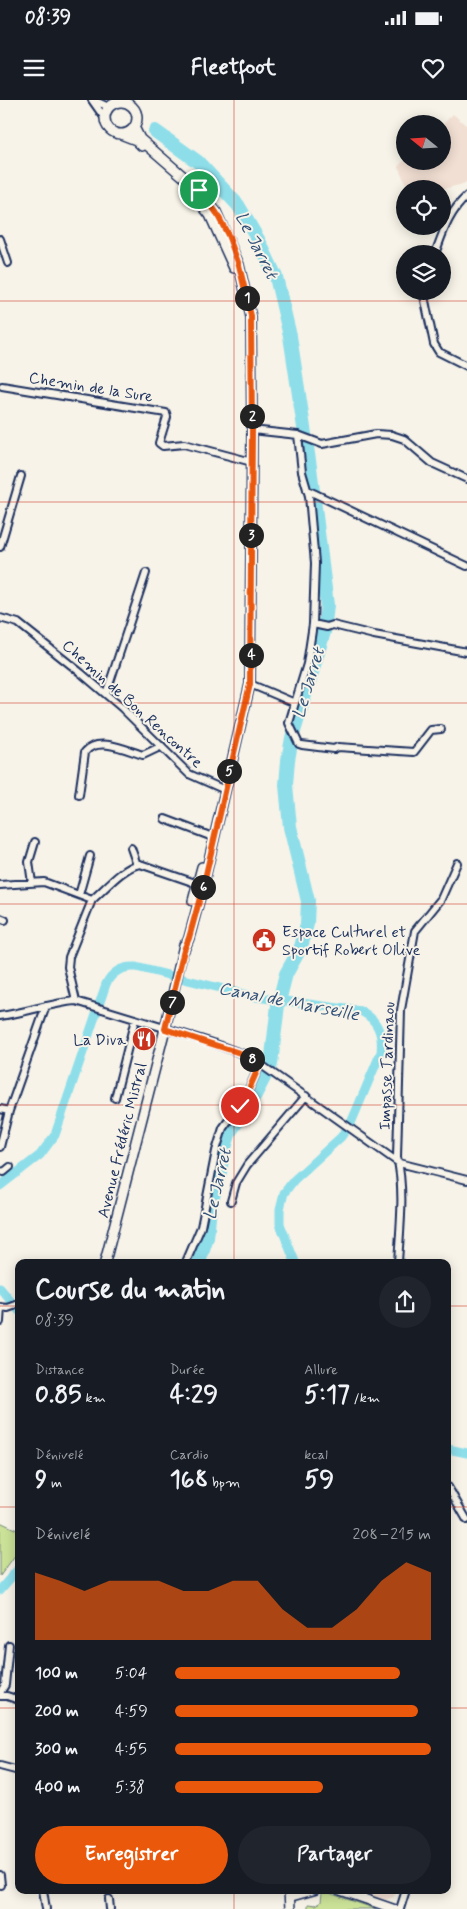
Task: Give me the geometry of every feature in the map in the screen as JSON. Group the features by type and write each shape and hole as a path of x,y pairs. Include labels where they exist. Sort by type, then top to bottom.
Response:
{"main road":[{"path":"123,135 129,133 134,127 136,114 126,102 113,103 104,117 106,126 118,135 136,140 194,194 210,215 246,292"},
{"path":"134,127 140,139 199,190 216,212 239,265 251,316 250,684 225,790 210,836 200,885"},
{"path":"200,885 220,817 222,800"},
{"name":"Avenue Frédéric Mistral","path":"106,1259 165,1029 184,950 185,936 200,885"},
{"path":"290,1909 293,1894"},
{"path":"293,1894 296,1909"}],"street":[{"path":"92,100 113,103"},
{"path":"92,100 104,117"},
{"path":"438,245 446,223 467,196"},
{"path":"0,239 8,263"},
{"path":"425,300 434,344 439,352 467,366"},
{"name":"Chemin de la Sure","path":"2,386 166,413 167,417 159,443 162,446 184,444 252,462"},
{"path":"252,430 300,435 322,444 376,434 392,435 404,439 432,463 467,479"},
{"path":"300,435 302,472 311,492 320,625 306,664 289,723 290,728 299,744 302,745 334,749 338,747 414,752 431,730 441,729"},
{"path":"0,547 21,476"},
{"path":"311,492 467,566"},
{"path":"106,694 146,574"},
{"name":"Chemin de Bon Rencontre","path":"0,618 18,623 48,645 106,694 189,774 225,790"},
{"path":"320,625 334,625 374,635 467,652"},
{"path":"250,684 295,703"},
{"path":"79,795 85,752 90,747 102,744 143,755 162,746"},
{"path":"165,818 210,836"},
{"path":"32,883 29,862 35,842"},
{"path":"131,848 137,865"},
{"path":"79,895 90,856"},
{"name":"Impasse Tardinaou","path":"398,1259 401,1206 401,1168 397,1130 400,1010 415,931 441,899 457,863"},
{"path":"76,1001 68,967 69,957 92,900 126,870 137,865 151,867 200,885"},
{"path":"0,885 44,882 92,900"},
{"path":"0,1016 35,1010 63,1002 76,1001 243,1054 261,1064 399,1163 467,1180"},
{"path":"0,1147 9,1111 46,1006"},
{"path":"115,1098 135,1020"},
{"path":"187,1259 201,1227 216,1151 223,1128 246,1096 261,1064"},
{"path":"231,1200 236,1183 247,1166 306,1096"},
{"path":"0,1109 9,1111"},
{"path":"0,1170 4,1172 10,1167"},
{"path":"0,1322 1,1307 15,1305"},
{"path":"451,1492 467,1520"},
{"path":"0,1693 5,1685 9,1645"},
{"path":"0,1696 15,1699"},
{"path":"0,1766 15,1770"},
{"path":"0,1875 1,1885"},
{"path":"44,1894 46,1909"},
{"path":"351,1894 394,1909"},
{"path":"400,1909 405,1894"},
{"path":"109,1899 110,1909"}],"shaded area":[{"path":"453,114 467,126 467,183 451,187 451,180 404,180 400,170 451,170 451,116"},
{"path":"369,1894 395,1894 386,1900"}],"green space":[{"path":"0,1522 15,1529 15,1555 0,1576"},
{"path":"322,1894 332,1894 376,1909 308,1909 308,1904 316,1905 321,1902"}],"waterway":[{"name":"Le Jarret","path":"155,131 198,162 238,205 259,241 276,277 290,336 310,467 327,605 324,632 292,738 286,785 290,827 308,901 307,924 301,947 286,974 278,1005 271,1064 255,1095 230,1132 223,1153 220,1172 210,1207 207,1238 200,1259"},
{"name":"Canal de Marseille","path":"0,1186 40,1155 55,1135 106,984 111,976 118,971 136,967 256,997 361,1011 372,1019 378,1028 381,1039 381,1052 351,1123 341,1137 294,1180 284,1193 280,1209 280,1224 294,1259"},
{"name":"Canal de Marseille","path":"0,1288 15,1306"},
{"name":"Canal de Marseille","path":"451,1450 467,1453"},
{"name":"Canal de Marseille","path":"0,1590 15,1573"}],"place":[{"name":"Espace Culturel et Sportif Robert Ollive","path":"264,940"},
{"name":"La Diva","path":"144,1039"}],"route":[{"path":"199,190 216,212 228,235 239,265 251,316 250,684 204,883 184,950 165,1029 243,1054 260,1064 240,1106"}]}
